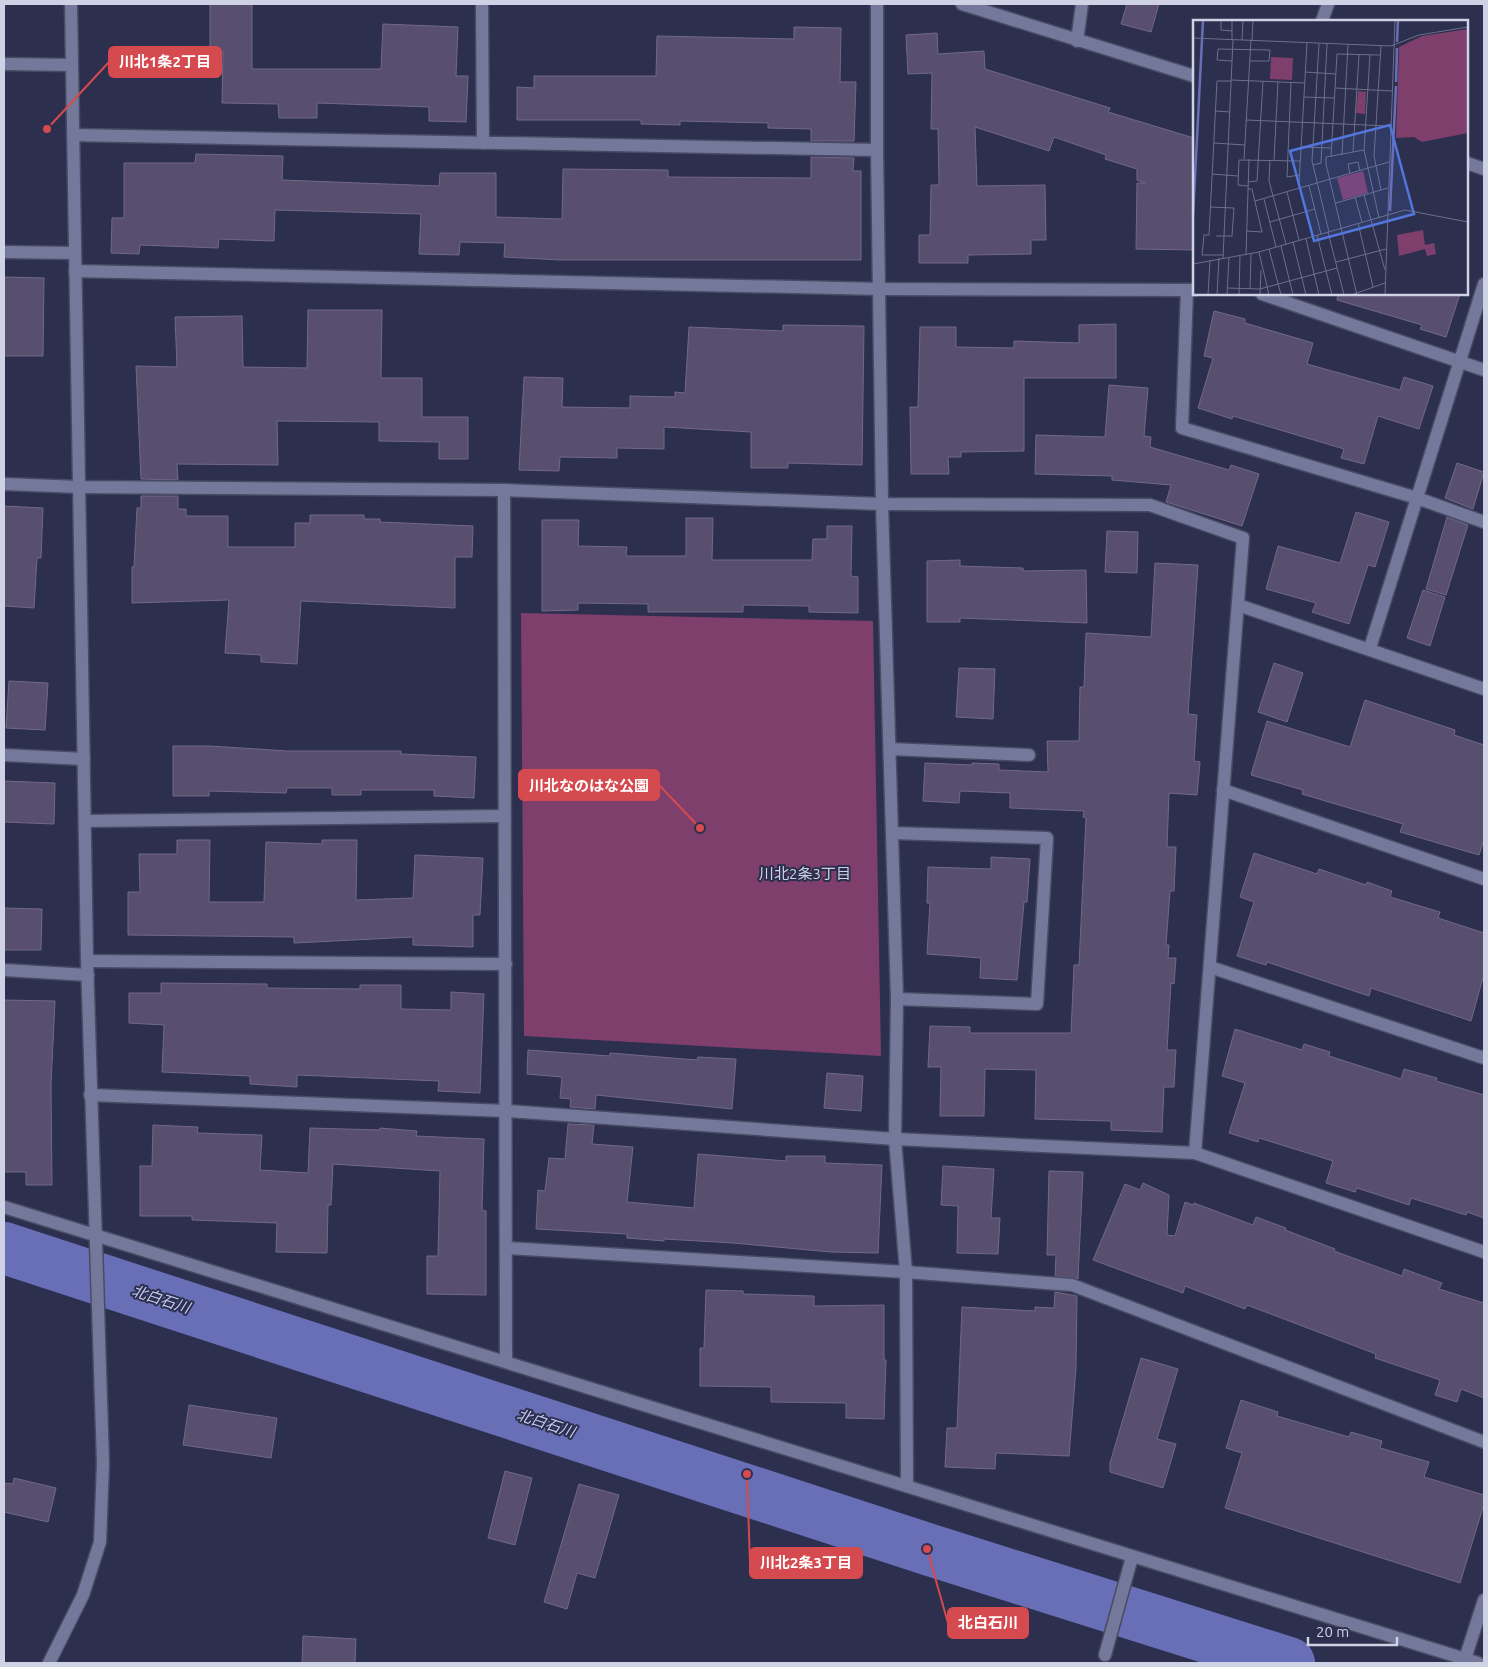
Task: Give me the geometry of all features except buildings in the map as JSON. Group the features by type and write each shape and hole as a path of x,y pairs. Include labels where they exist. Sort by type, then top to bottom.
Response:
{"street":[{"path":"49,1663 83,1595 100,1542 103,1463 90,1095 75,270 73,253 74,135 70,4"},
{"path":"482,4 483,143"},
{"path":"877,4 882,504 897,999 895,1139 906,1272 907,1485"},
{"path":"962,4 1193,76"},
{"path":"1077,40 1082,4"},
{"path":"1322,20 1328,4"},
{"path":"4,64 72,65"},
{"path":"74,135 877,150"},
{"path":"1468,163 1484,169"},
{"path":"4,252 73,253"},
{"path":"75,270 880,289 1190,290 1182,428 1417,498 1484,522"},
{"path":"1370,648 1484,284"},
{"path":"1265,295 1484,370"},
{"path":"4,484 79,487 504,490 882,504 1150,505 1243,538 1195,1153"},
{"path":"504,490 508,1248 506,1361"},
{"path":"1238,605 1370,648 1484,689"},
{"path":"890,749 1029,755"},
{"path":"4,755 84,759"},
{"path":"1224,790 1484,879"},
{"path":"85,821 505,816"},
{"path":"892,833 1047,838 1037,1004 897,999"},
{"path":"87,961 506,964"},
{"path":"1210,967 1484,1058"},
{"path":"4,970 88,975"},
{"path":"90,1095 507,1111 895,1139 1195,1153 1484,1252"},
{"path":"4,1206 1478,1663"},
{"path":"508,1248 906,1272 1072,1285 1484,1442"},
{"path":"1105,1654 1132,1557"},
{"path":"1465,1659 1484,1600"}],"shaded area":[{"path":"521,613 873,621 881,1056 524,1036"}],"waterway":[{"name":"北白石川","path":"4,1248 927,1549 1289,1663"}],"place":[{"name":"川北1条2丁目","path":"47,129"},
{"name":"川北なのはな公園","path":"700,828"},
{"name":"川北2条3丁目","path":"747,1474"},
{"name":"北白石川","path":"927,1549"}],"district":[{"name":"川北2条3丁目","path":"805,873"}]}
